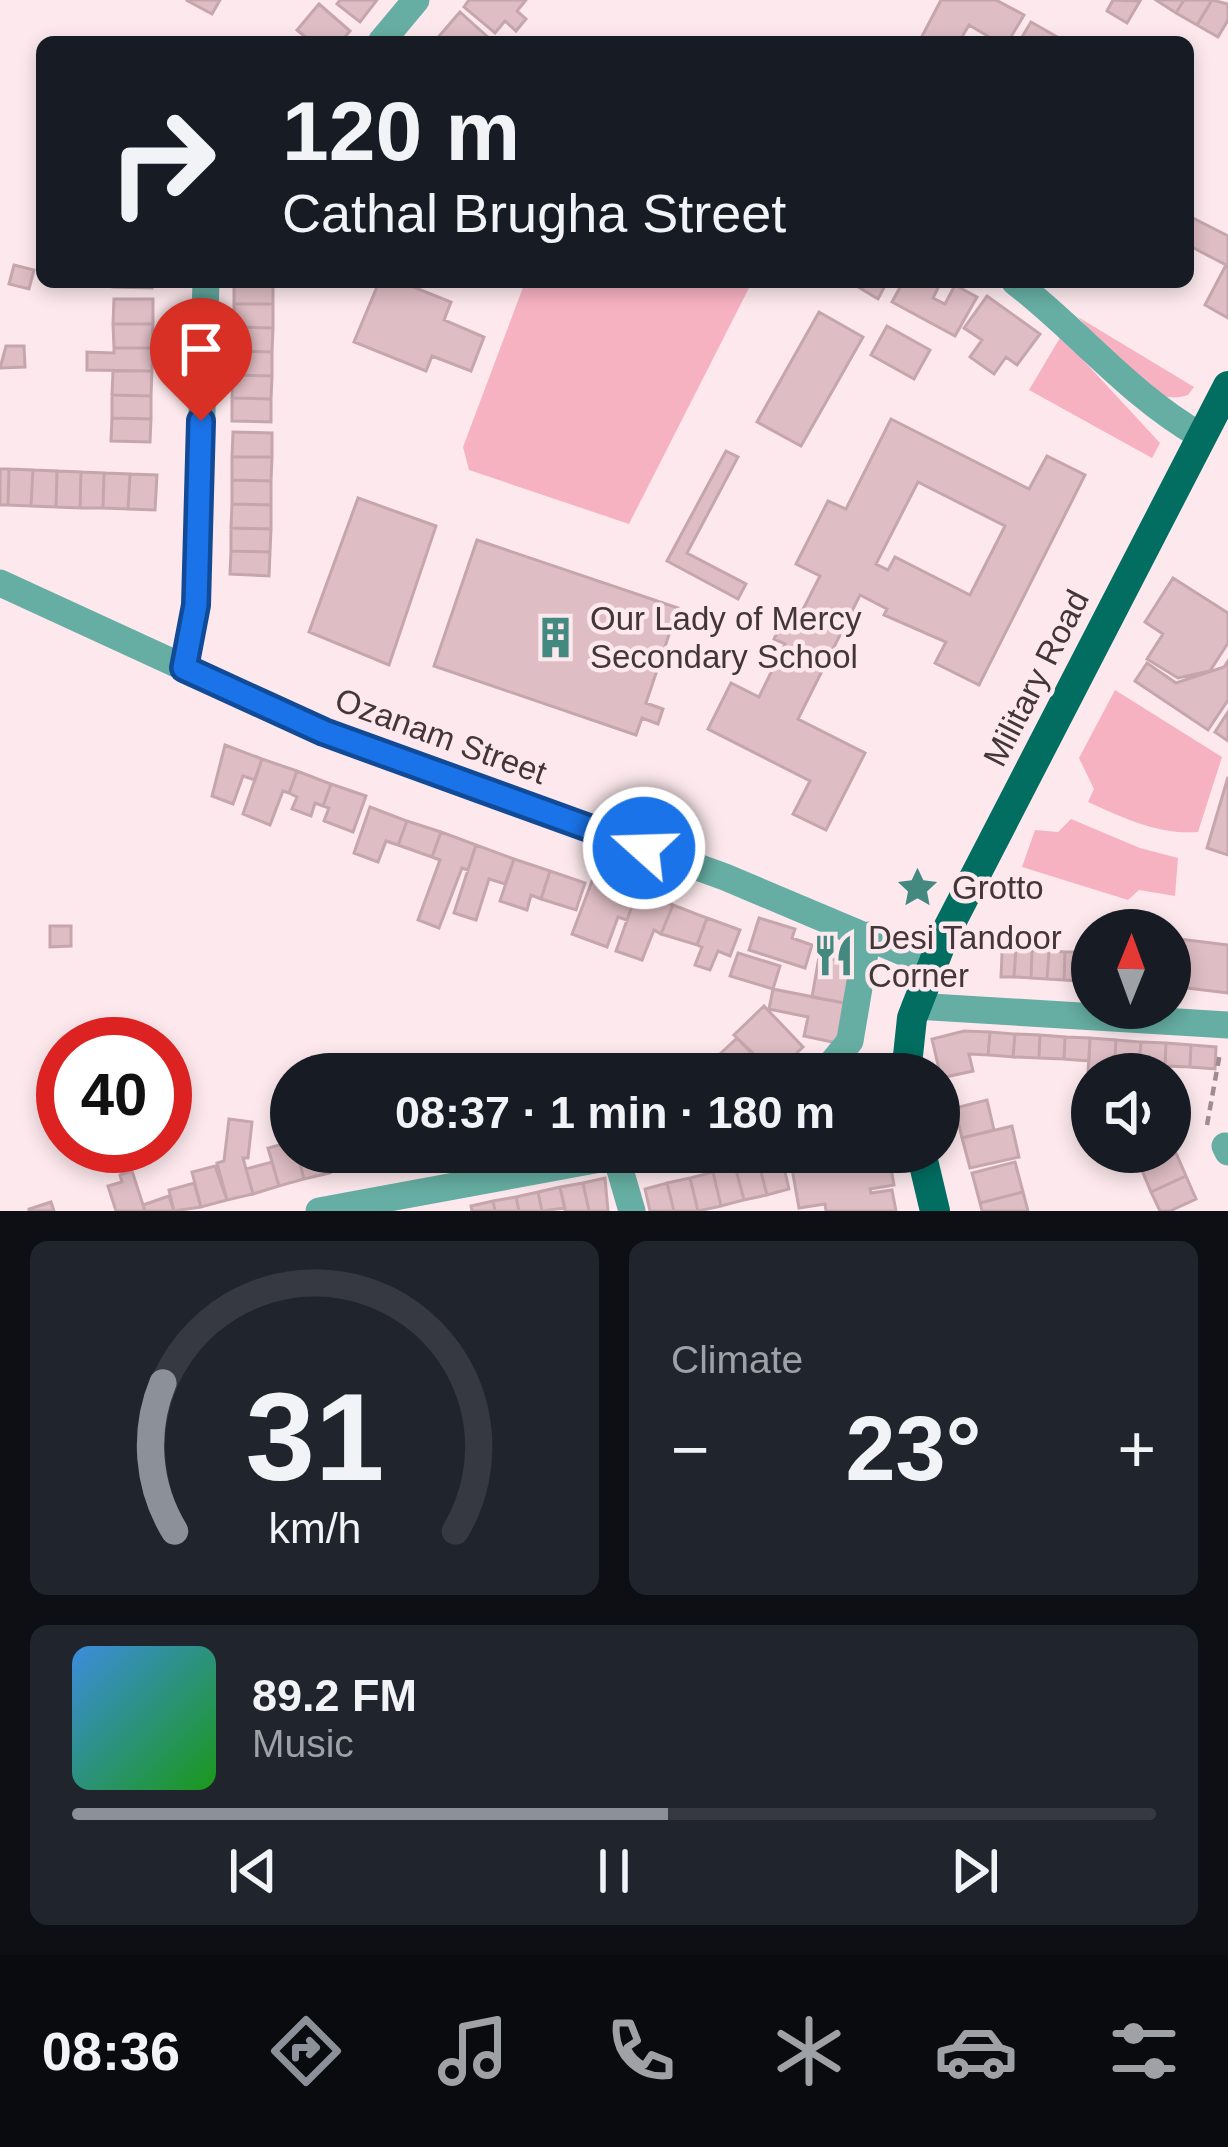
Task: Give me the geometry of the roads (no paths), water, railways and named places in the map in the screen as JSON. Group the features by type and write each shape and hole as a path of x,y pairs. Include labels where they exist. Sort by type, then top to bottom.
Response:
{"main road":[{"name":"Military Road","path":"907,1053 915,1006 932,964 1228,386"},
{"path":"925,1173 935,1211"}],"street":[{"path":"386,36 416,0"},
{"path":"184,668 196,605 206,288"},
{"path":"1021,288 1134,392 1202,436"},
{"name":"Ozanam Street","path":"0,583 324,732 725,877 932,964"},
{"path":"840,1053 850,1041 868,934"},
{"path":"915,1006 1225,1025"},
{"path":"319,1211 524,1173"},
{"path":"629,1173 632,1211"}],"place":[{"name":"Our Lady of Mercy Secondary School","path":"556,637"},
{"name":"Grotto","path":"918,887"},
{"name":"Desi Tandoor Corner","path":"834,956"}]}
